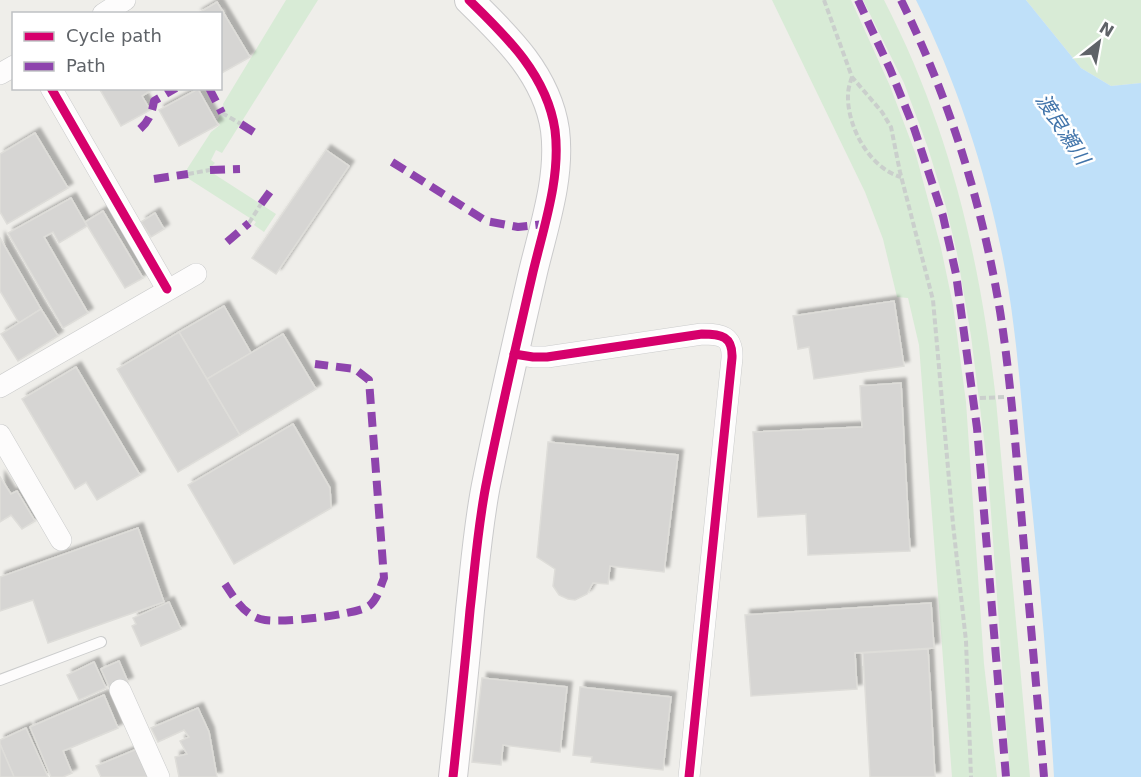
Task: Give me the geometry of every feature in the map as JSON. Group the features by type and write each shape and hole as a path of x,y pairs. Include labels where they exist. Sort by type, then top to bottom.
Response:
{"street":[{"path":"105,12 125,0"},
{"path":"453,777 484,496 551,197 556,153 555,128 540,85 522,55 469,0"},
{"path":"52,90 167,289"},
{"path":"0,387 196,274"},
{"path":"514,354 548,357 702,334 719,334 730,342 732,358 689,777"},
{"path":"0,435 61,540"},
{"path":"120,690 159,777"}],"lane":[{"path":"0,680 101,642"}],"path":[{"path":"824,0 852,77 874,102 891,127 901,177 933,300 966,641 971,777"},
{"path":"852,77 848,93 851,123 881,168 901,177"},
{"path":"222,113 241,124"},
{"path":"188,174 210,170"},
{"path":"249,223 261,204"},
{"path":"980,398 1006,397"}],"green space":[{"path":"286,0 318,0 222,153 216,150 211,160 215,163 210,168 211,172 276,214 264,232 254,225 256,222 189,179 187,169 211,132 220,125 217,120 224,110 223,104"},
{"path":"772,0 851,0 890,86 916,155 941,248 953,305 966,402 984,664 997,777 952,777 919,345 908,298 897,297 883,239 865,192"},
{"path":"863,0 884,0 907,48 944,145 971,245 996,400 1030,777 1010,777 988,471 971,336 957,253 928,148 904,83"},
{"path":"1026,0 1141,0 1141,83 1111,86 1081,68"}],"water":[{"name":"渡良瀬川","path":"916,0 1026,0 1081,68 1111,86 1141,83 1141,777 1054,777 1039,584 1018,364 1008,287 990,202 966,119 951,78"}],"building":[{"path":"217,2 250,57 222,73 222,12 200,12"},
{"path":"100,90 149,90 142,96 150,110 121,126"},
{"path":"199,90 218,125 179,146 159,110"},
{"path":"35,133 68,188 7,224 0,212 0,154"},
{"path":"326,150 349,166 276,274 252,258"},
{"path":"71,198 87,226 59,243 53,232 44,237 88,313 63,328 8,233"},
{"path":"103,211 143,278 125,288 85,222"},
{"path":"155,213 164,229 151,237 141,222"},
{"path":"0,238 41,309 19,323 0,291"},
{"path":"894,301 904,366 814,379 809,347 798,349 793,316"},
{"path":"224,306 251,353 207,379 179,332"},
{"path":"41,309 58,336 18,361 1,334"},
{"path":"179,332 240,435 178,472 117,369"},
{"path":"283,334 316,389 240,435 207,379"},
{"path":"76,367 140,475 97,500 86,482 75,489 22,399"},
{"path":"901,383 910,551 808,555 806,514 758,517 753,432 862,427 860,386"},
{"path":"293,424 330,488 331,508 234,564 188,485"},
{"path":"548,442 678,455 664,572 610,566 608,584 593,583 587,594 575,600 559,595 553,586 555,569 537,557"},
{"path":"0,477 11,494 17,491 35,521 22,529 11,515 0,522"},
{"path":"138,528 164,602 48,643 33,600 0,611 0,577"},
{"path":"169,602 181,629 141,646 132,626 136,624 133,618"},
{"path":"931,603 934,648 855,653 857,689 751,696 745,615"},
{"path":"928,649 935,777 870,777 863,653"},
{"path":"119,661 128,682 110,689 101,669"},
{"path":"94,662 106,688 79,700 67,675"},
{"path":"482,678 567,687 560,752 503,745 501,765 472,762"},
{"path":"580,687 671,697 663,770 591,762 592,757 573,755"},
{"path":"104,695 118,728 63,751 72,773 63,777 51,777 30,727"},
{"path":"198,708 209,732 217,777 179,777 175,757 187,754 180,741 189,737 184,730 158,742 151,728"},
{"path":"26,728 48,777 14,777 0,740"},
{"path":"0,744 14,777 0,777"},
{"path":"137,749 149,777 101,777 96,766"}],"marked path":[{"path":"858,0 914,128 943,216 956,274 977,428 1006,777"},
{"path":"901,0 949,113 973,191 993,271 1013,417 1044,777"},
{"path":"140,129 150,116 154,101 173,90"},
{"path":"210,90 222,113"},
{"path":"241,124 260,136"},
{"path":"392,162 486,221 518,227 544,224"},
{"path":"210,170 240,169"},
{"path":"154,179 188,174"},
{"path":"261,204 272,189"},
{"path":"227,242 249,223"},
{"path":"225,584 246,611 258,618 274,621 318,618 350,612 369,606 378,593 384,578 369,380 355,369 315,364"}],"cycle path":[{"path":"453,777 475,561 484,496 556,166 555,130 551,110 534,74 510,42 469,0"},
{"path":"52,90 167,289"},
{"path":"514,354 547,357 702,334 720,336 730,345 732,358 689,777"}]}
